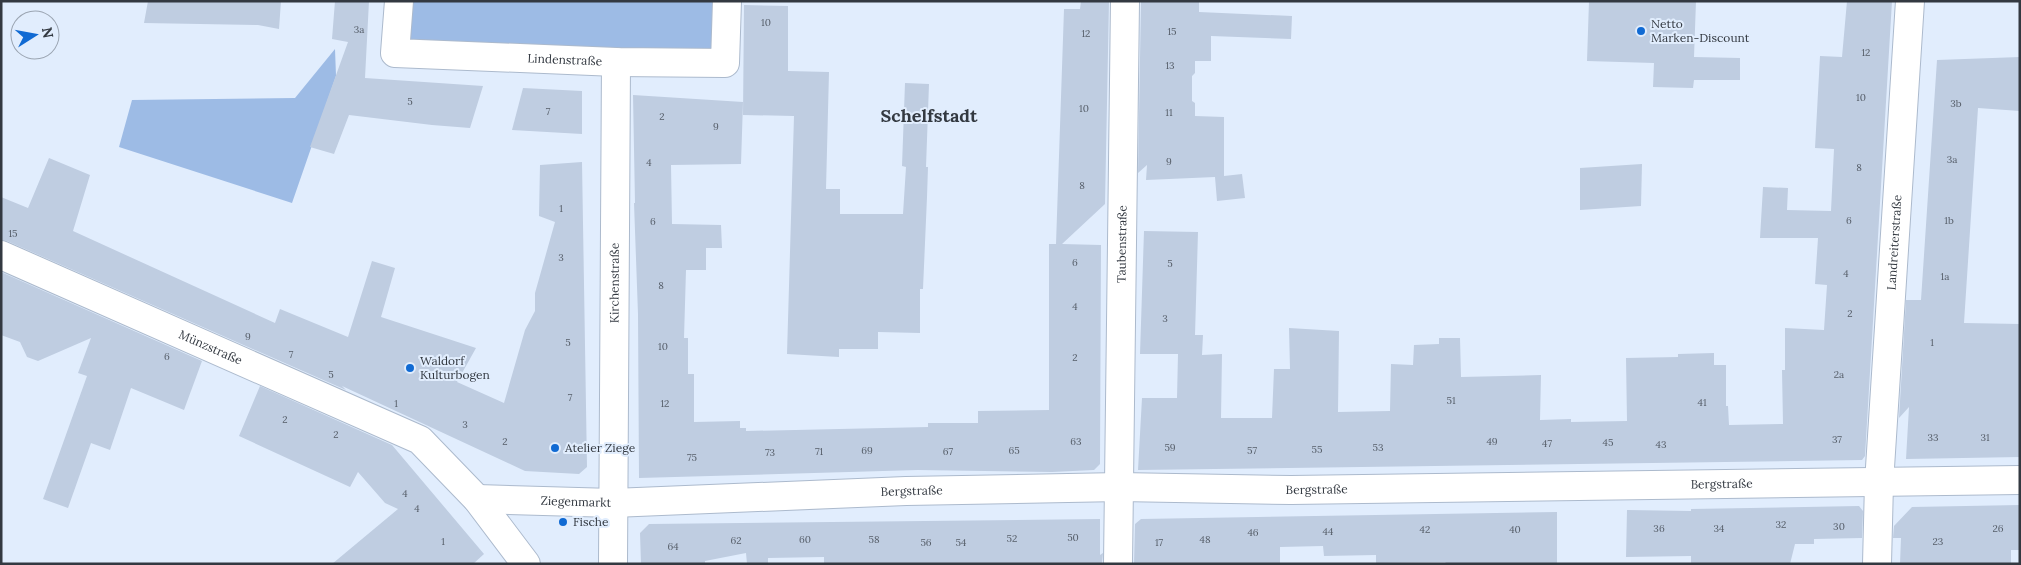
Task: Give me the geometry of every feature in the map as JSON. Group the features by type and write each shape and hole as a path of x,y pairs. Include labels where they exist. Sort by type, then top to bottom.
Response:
{"street":[{"name":"Lindenstraße","path":"400,1 395,53 616,62 725,63 727,1"},
{"name":"Taubenstraße","path":"1118,564 1125,1"},
{"name":"Landreiterstraße","path":"1877,564 1879,483 1910,1"},
{"name":"Kirchenstraße","path":"613,503 616,62"},
{"name":"Münzstraße","path":"1,255 420,440 477,499"},
{"name":"Bergstraße","path":"613,503 906,490 1120,487 1290,490 2020,480"},
{"name":"Ziegenmarkt","path":"477,499 613,503 613,564"},
{"path":"477,499 520,562"}],"shaded area":[{"path":"399,1 727,1 725,63 395,53"},
{"path":"335,49 336,76 292,203 119,147 132,100 295,98"}],"building":[{"path":"148,1 281,1 279,29 258,25 144,23"},
{"path":"335,1 369,1 365,78 483,86 470,128 349,115 334,154 310,147 348,42 332,39"},
{"path":"1081,1 1109,1 1105,204 1062,244 1101,245 1100,464 1094,470 1052,472 918,470 639,478 638,314 633,95 743,102 741,164 671,165 672,224 721,225 722,248 706,248 706,270 686,270 684,338 688,338 688,374 694,374 694,422 740,421 740,428 746,428 746,431 928,427 928,423 978,423 978,411 1049,410 1049,244 1056,244 1064,9 1080,9"},
{"path":"1141,1 1199,1 1199,12 1292,16 1291,39 1211,36 1211,61 1195,61 1195,73 1192,76 1192,101 1195,103 1195,116 1224,117 1224,176 1242,174 1245,198 1217,201 1215,177 1146,180 1147,165 1138,173"},
{"name":"Netto Marken-Discount","path":"1589,1 1696,1 1694,57 1740,58 1740,80 1694,80 1693,88 1653,87 1654,63 1587,61"},
{"path":"1847,1 1892,1 1865,456 1862,460 1138,470 1142,398 1177,398 1178,354 1140,354 1144,231 1198,232 1195,335 1203,335 1202,355 1222,354 1221,418 1272,418 1274,369 1290,369 1289,328 1339,331 1338,412 1390,411 1391,364 1413,365 1414,345 1439,344 1439,338 1460,338 1461,377 1541,375 1540,420 1571,419 1571,422 1627,421 1626,358 1678,357 1678,354 1714,353 1714,365 1726,365 1726,406 1728,406 1729,425 1783,424 1782,370 1785,370 1785,328 1824,330 1827,285 1815,284 1818,238 1760,238 1763,187 1788,188 1787,210 1831,211 1834,149 1815,148 1820,56 1842,57"},
{"path":"744,5 788,6 788,71 829,72 826,189 840,189 840,214 903,214 906,167 902,166 905,83 929,84 926,167 928,167 927,197 923,289 920,289 920,333 878,332 878,349 839,349 839,357 787,354 794,116 743,115"},
{"path":"2020,57 2020,111 1978,108 1964,323 2020,324 2020,457 1906,459 1909,407 1899,418 1906,300 1921,300 1937,60"},
{"path":"523,88 582,91 582,134 512,130"},
{"path":"49,158 90,175 73,231 275,323 280,309 348,337 372,261 395,268 381,317 476,348 457,382 504,403 525,330 535,311 535,293 555,222 539,216 540,165 582,162 587,467 579,474 525,471 342,386 346,390 1,240 1,197 28,208"},
{"path":"1642,164 1641,206 1580,210 1580,168"},
{"path":"1,272 202,361 184,410 131,388 110,450 91,443 68,508 43,499 87,376 78,373 91,338 38,361 27,357 20,342 1,335"},
{"path":"260,386 392,445 484,554 473,564 332,564 398,509 385,503 358,472 350,487 239,436"},
{"path":"2020,505 2020,550 2011,550 2011,564 1900,564 1901,538 1893,538 1894,526 1912,507"},
{"path":"1859,506 1863,511 1862,538 1814,539 1814,544 1795,544 1790,564 1691,564 1691,556 1626,557 1627,510 1691,511 1691,509"},
{"path":"1557,512 1557,564 1376,563 1376,555 1324,556 1323,546 1280,547 1280,564 1134,564 1135,524 1141,519"},
{"path":"1100,519 1100,555 1103,553 1102,564 824,564 824,557 768,558 768,564 747,564 746,553 705,561 705,564 641,564 640,533 649,524"}],"place":[{"name":"Netto Marken-Discount","path":"1641,31"},
{"name":"Waldorf Kulturbogen","path":"410,368"},
{"name":"Atelier Ziege","path":"555,448"},
{"name":"Fische","path":"563,522"}],"district":[{"name":"Schelfstadt","path":"929,116"}]}
